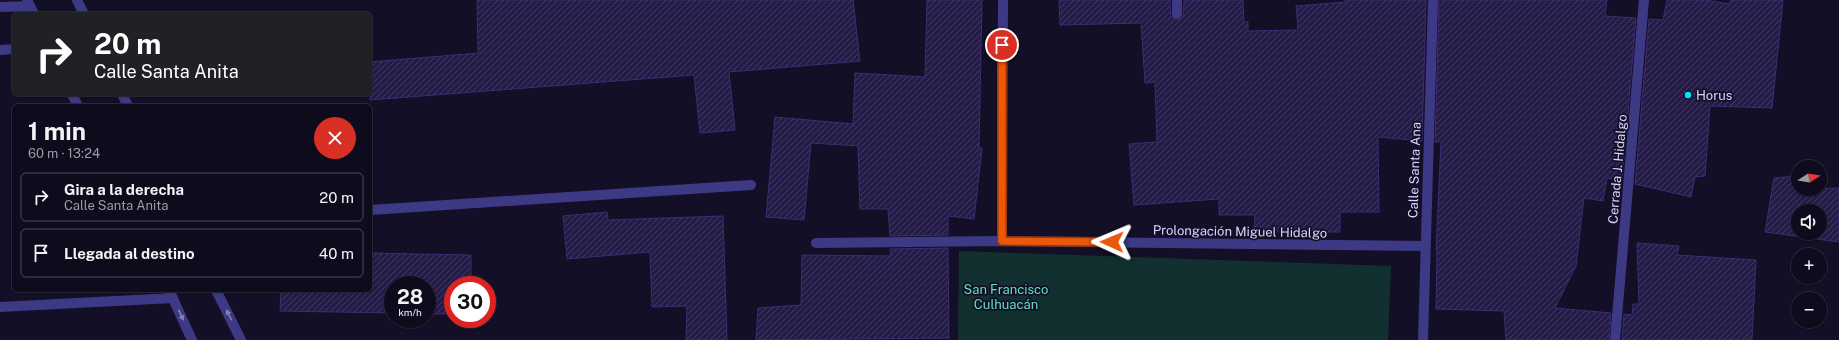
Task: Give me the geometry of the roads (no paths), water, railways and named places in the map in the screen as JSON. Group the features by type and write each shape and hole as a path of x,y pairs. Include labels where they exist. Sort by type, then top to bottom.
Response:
{"street":[{"path":"77,0 83,12"},
{"path":"1002,241 1003,0"},
{"path":"1177,0 1177,14"},
{"name":"Calle Santa Ana","path":"1423,340 1433,0"},
{"name":"Cerrada J. Hidalgo","path":"1615,340 1644,0"},
{"path":"0,7 30,7"},
{"path":"0,50 12,49"},
{"path":"372,210 751,185"},
{"name":"Prolongación Miguel Hidalgo","path":"816,243 1002,241 1425,246"},
{"path":"217,292 241,340"},
{"path":"0,307 171,294 192,340"}],"place":[{"name":"Horus","path":"1688,95"}],"park label":[{"name":"San Francisco Culhuacán","path":"1006,296"}]}
